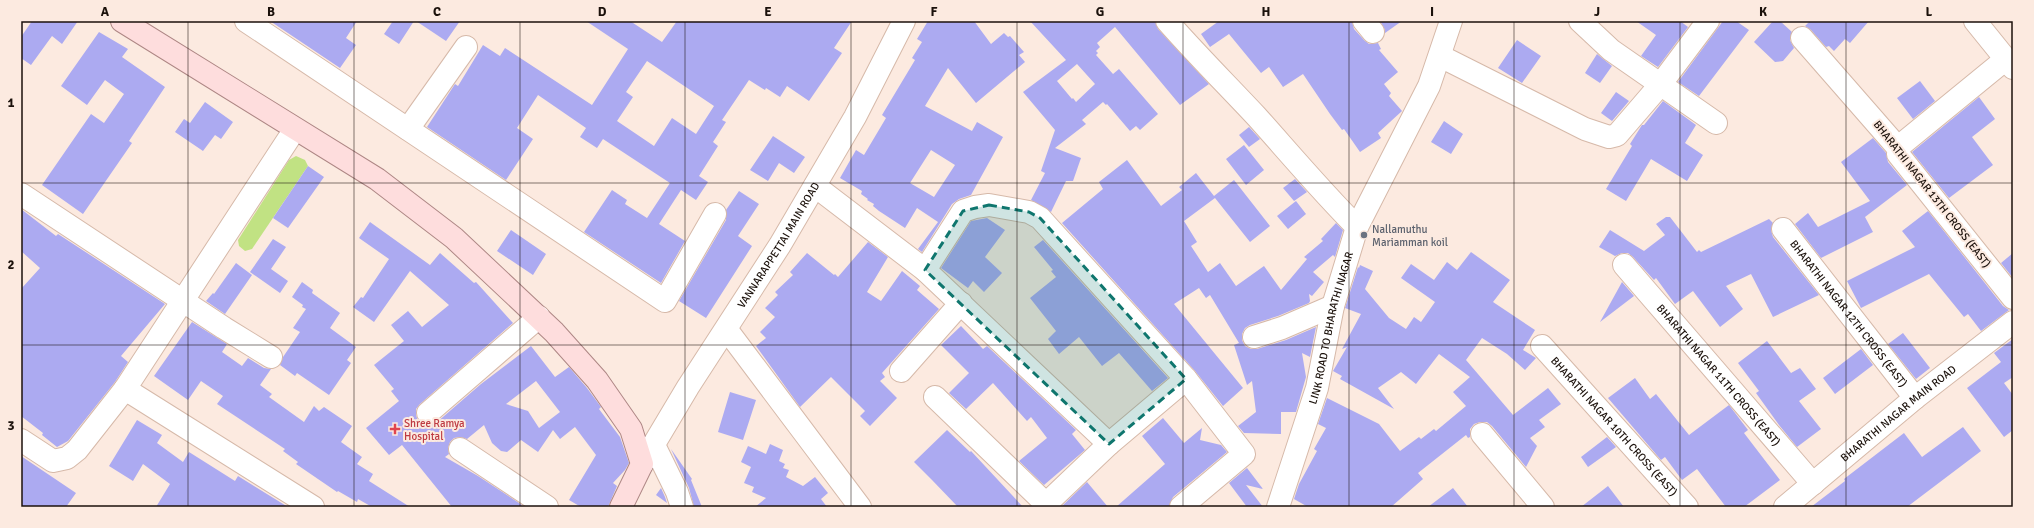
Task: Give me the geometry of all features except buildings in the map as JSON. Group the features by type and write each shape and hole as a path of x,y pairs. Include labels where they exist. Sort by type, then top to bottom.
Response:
{"main road":[{"path":"122,21 377,179 454,238 539,316 597,380 631,429 642,464 621,507"}],"street":[{"path":"246,21 665,301 715,214"},
{"name":"VANNARAPPETTAI MAIN ROAD","path":"642,464 688,387 727,330 815,186 855,117 904,21"},
{"path":"1167,21 1210,69 1257,117 1320,189 1357,227"},
{"name":"LINK ROAD TO BHARATHI NAGAR","path":"1278,507 1317,388 1333,306 1357,227 1429,86 1440,56 1450,21"},
{"path":"1580,21 1611,50 1716,123"},
{"path":"1440,56 1585,129 1609,137 1617,135 1660,85 1708,21"},
{"path":"1899,149 1902,144 2010,63 1975,21"},
{"name":"BHARATHI NAGAR 13TH CROSS (EAST)","path":"1802,38 1899,149 1898,154 2013,298"},
{"path":"408,129 466,47"},
{"path":"21,440 53,461 66,458 77,450 125,389 295,129"},
{"path":"815,186 925,270 1109,444"},
{"path":"21,194 271,357"},
{"path":"925,270 964,212 975,207 989,205 1029,212 1040,218 1186,379 1244,454 1181,507"},
{"name":"BHARATHI NAGAR 12TH CROSS (EAST)","path":"1783,229 1915,398"},
{"name":"BHARATHI NAGAR 11TH CROSS (EAST)","path":"1624,265 1812,484"},
{"path":"901,371 961,303"},
{"path":"1254,337 1282,328 1333,306"},
{"path":"428,413 539,316"},
{"name":"BHARATHI NAGAR MAIN ROAD","path":"1785,507 1915,398 2013,322"},
{"path":"727,330 860,507"},
{"name":"BHARATHI NAGAR 10TH CROSS (EAST)","path":"1542,346 1687,507"},
{"path":"935,397 1048,506 1109,444 1186,379"},
{"path":"125,389 304,505"},
{"path":"1482,434 1543,507"},
{"path":"654,445 677,492 682,507"},
{"path":"460,449 547,507"}],"highlighted area":[{"path":"989,205 1029,212 1040,218 1186,379 1109,444 925,270 963,211"}],"green space":[{"path":"296,156 305,160 308,166 252,249 245,251 239,246 238,240 289,160"}],"place":[{"name":"Nallamuthu Mariamman koil","path":"1364,235"},
{"name":"Shree Ramya Hospital","path":"395,429"}]}
